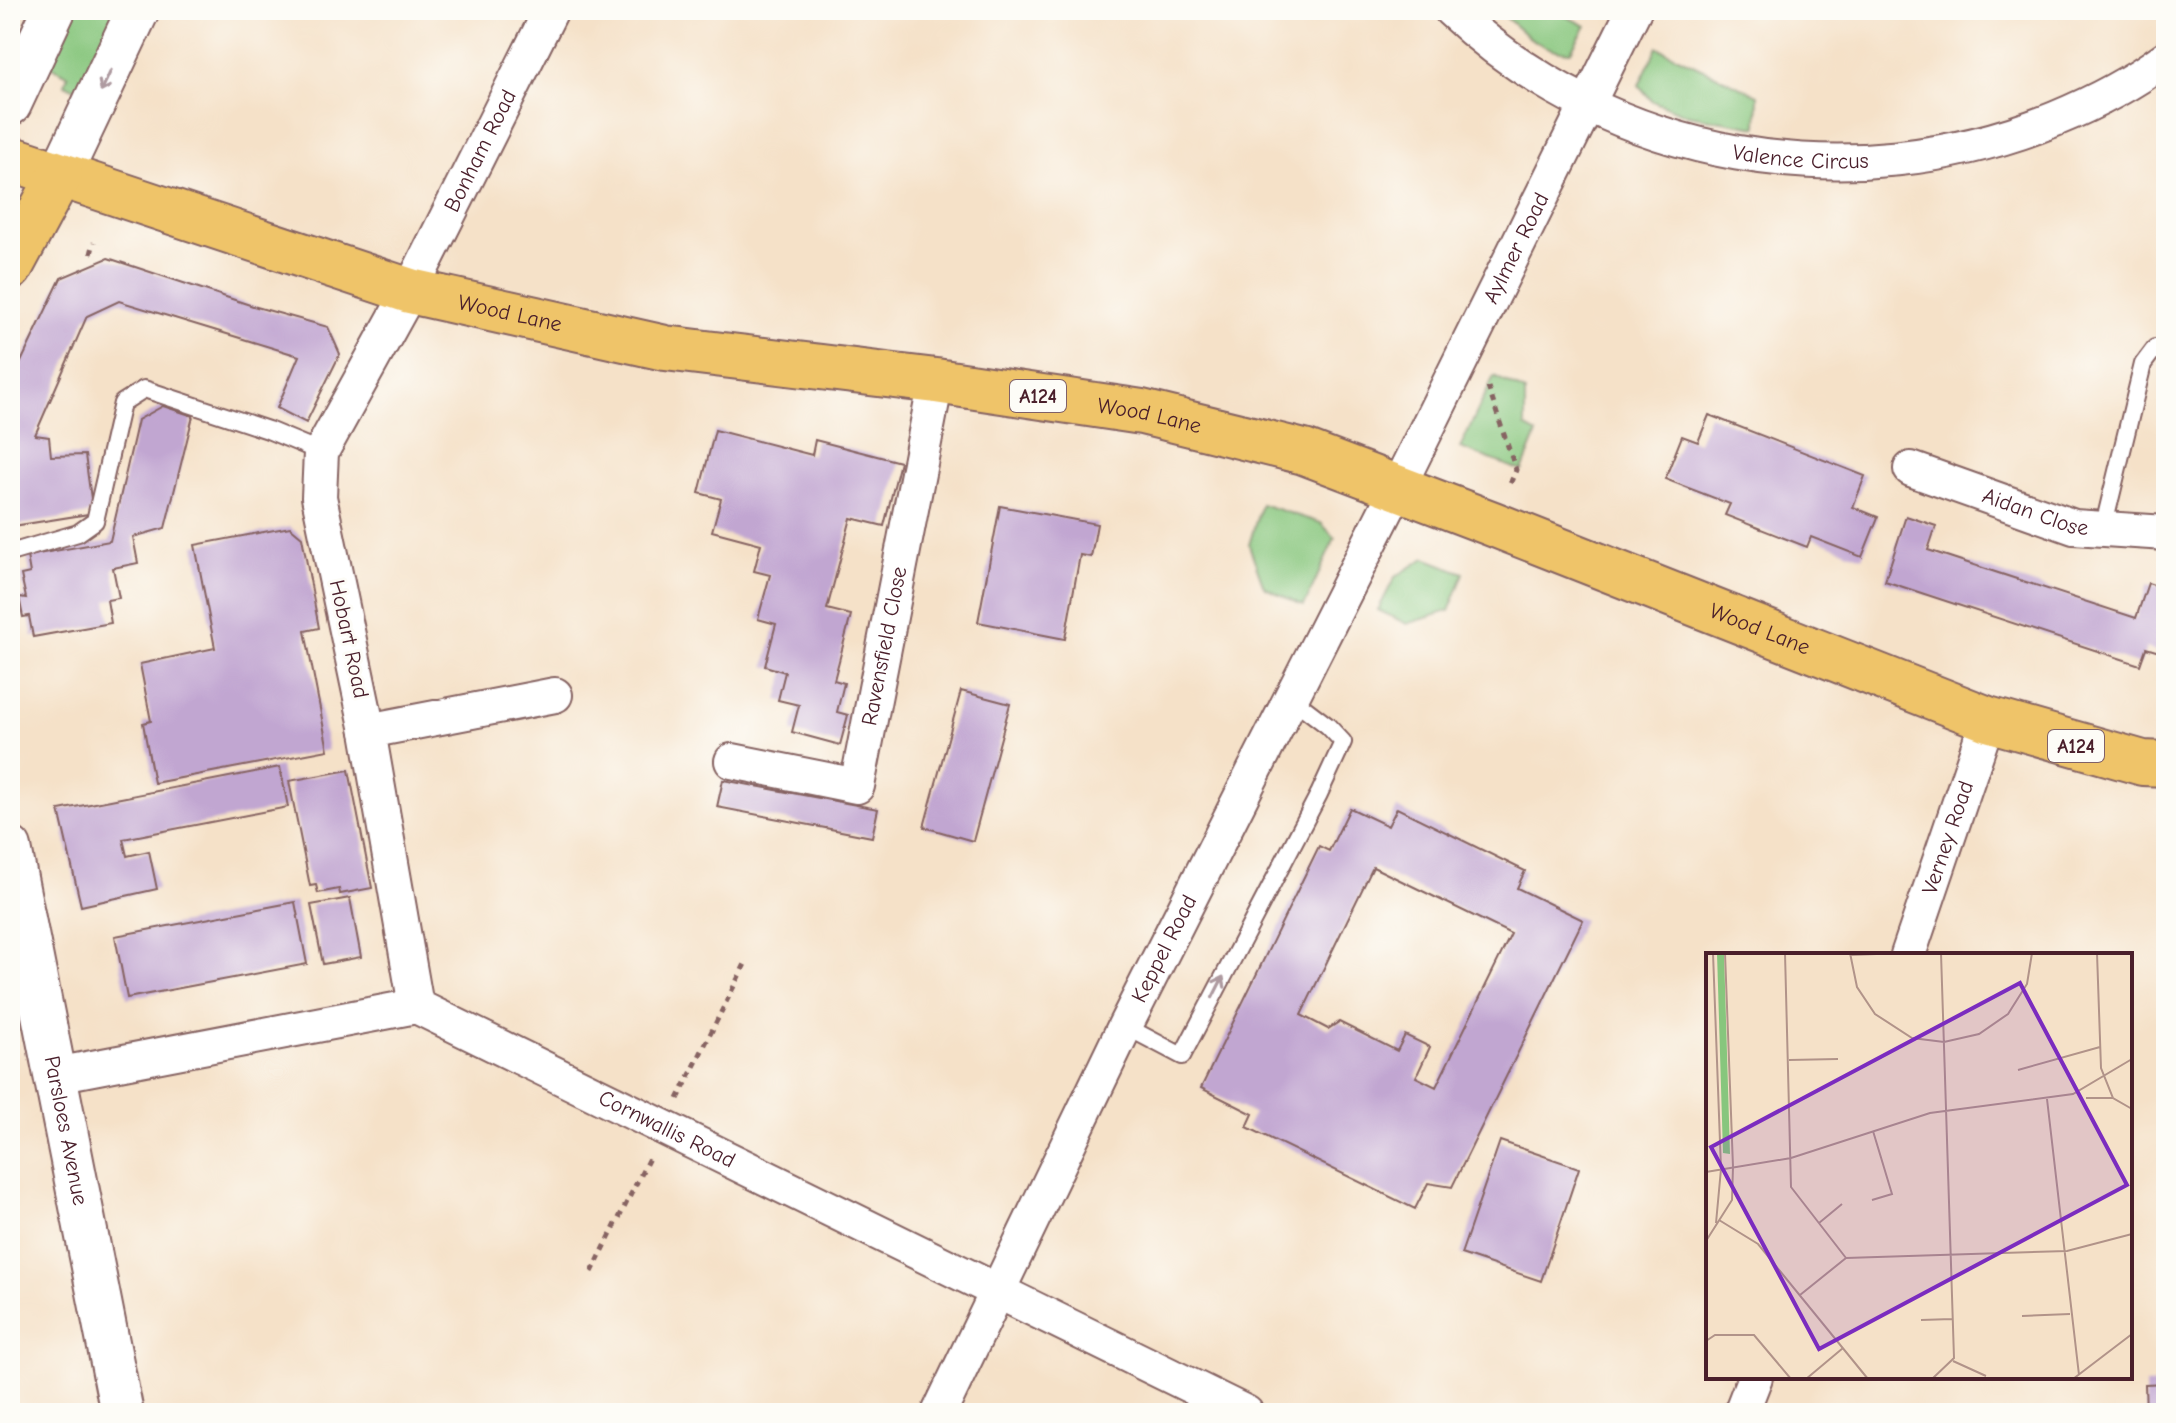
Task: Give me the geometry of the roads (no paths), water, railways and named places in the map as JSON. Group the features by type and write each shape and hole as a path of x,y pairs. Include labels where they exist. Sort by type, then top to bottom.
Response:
{"main road":[{"name":"Wood Lane","path":"10,158 410,291 665,348 936,381 1142,412 1304,452 1988,719 2143,763 2166,764"},
{"path":"10,268 60,175"}],"street":[{"path":"10,104 54,10"},
{"path":"60,175 138,10"},
{"name":"Bonham Road","path":"410,291 551,10"},
{"name":"Valence Circus","path":"1451,10 1472,30 1527,70 1587,104 1655,133 1727,152 1801,162 1875,162 1949,152 2020,133 2089,105 2166,58"},
{"name":"Aylmer Road","path":"1398,487 1634,10"},
{"name":"Hobart Road","path":"410,291 321,452 319,497 368,731 416,1006"},
{"name":"Ravensfield Close","path":"732,761 857,786 936,381"},
{"name":"Aidan Close","path":"1911,469 2074,527 2166,533"},
{"name":"Keppel Road","path":"939,1413 1125,1026 1398,487"},
{"path":"368,731 555,695"},
{"name":"Verney Road","path":"1909,953 1988,719"},
{"name":"Parsloes Avenue","path":"10,848 122,1413"},
{"path":"56,1075 416,1006"},
{"name":"Cornwallis Road","path":"416,1006 1246,1413"},
{"path":"1741,1413 1754,1379"}],"lane":[{"path":"2103,529 2143,364 2155,348 2166,347"},
{"path":"10,553 78,533 95,521 122,403 144,389 268,430 321,452"},
{"path":"1125,1026 1182,1056 1319,794 1343,742 1328,726 1290,697"}]}
